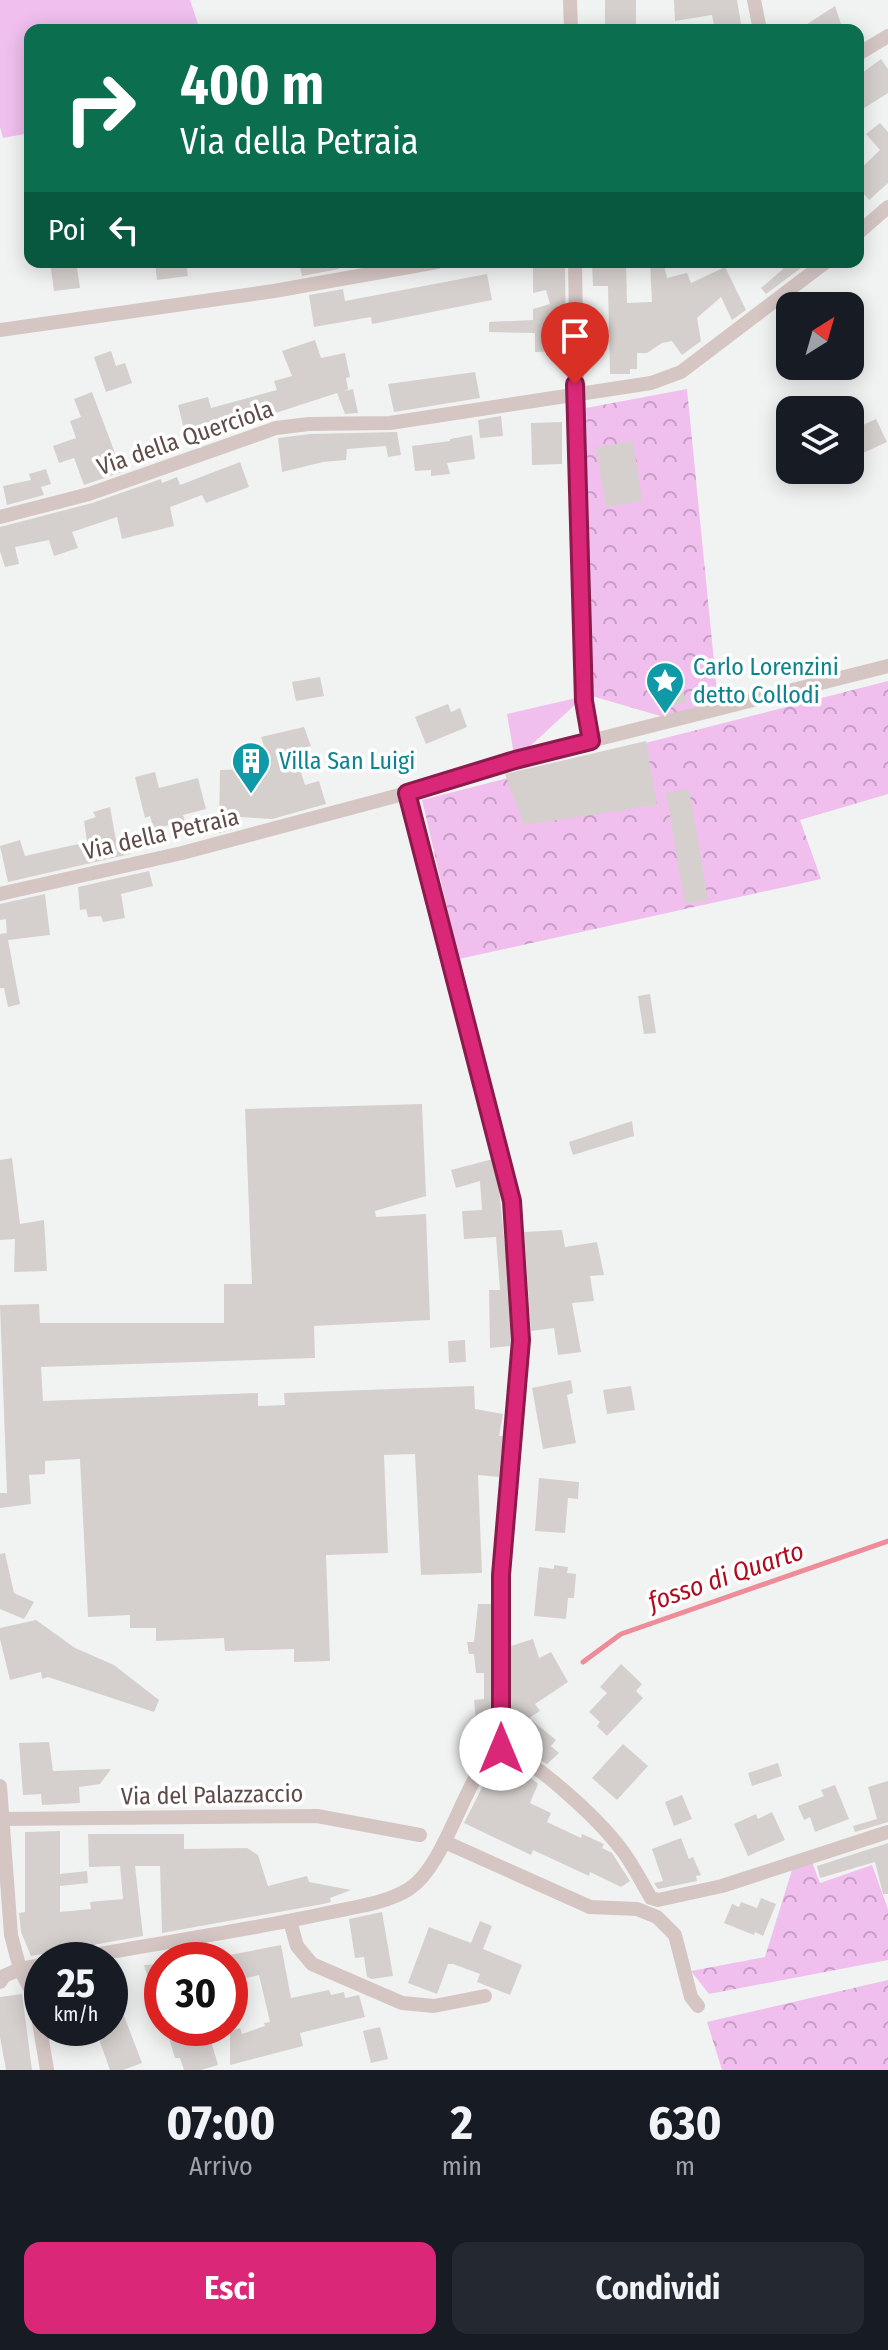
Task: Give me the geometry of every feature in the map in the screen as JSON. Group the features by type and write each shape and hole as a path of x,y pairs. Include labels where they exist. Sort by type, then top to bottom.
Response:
{"street":[{"path":"570,0 571,24"},
{"path":"754,0 759,24"},
{"path":"864,50 888,36"},
{"path":"864,228 888,207"},
{"path":"0,330 274,291 403,268"},
{"path":"575,268 584,701 591,741"},
{"name":"Via della Querciola","path":"0,517 89,494 276,428 309,424 390,423 576,392 651,383 681,372 818,268"},
{"name":"Via della Petraia","path":"0,894 182,853 407,793 515,760 888,666"},
{"path":"407,793 512,1201 521,1340 501,1575 501,1749"},
{"path":"128,1949 290,1921 402,1893 423,1876 445,1842 481,1767 492,1752 501,1749 520,1758 551,1781 609,1835 624,1852 651,1898 658,1900 722,1886 888,1832"},
{"path":"0,1786 3,1874 11,1935 20,1969 35,1998 47,2070"},
{"name":"Via del Palazzaccio","path":"3,1819 317,1816 420,1835"},
{"path":"445,1842 590,1907 637,1909 657,1917 675,1935 691,1997 698,2006"},
{"path":"290,1921 297,1946 312,1964 402,2003 434,2006 485,1996"},
{"path":"0,1982 4,1976 24,1968"}],"green space":[{"path":"0,0 190,0 198,24 24,24 24,134 3,138 0,127"},
{"path":"687,389 718,702 667,718 592,696 586,408"},
{"path":"888,681 888,794 800,820 821,879 459,959 422,800"},
{"path":"576,698 577,703 515,760 507,714"},
{"path":"812,1862 820,1883 872,1865 888,1909 888,1960 709,1994 691,1971 765,1957 792,1870"},
{"path":"888,1980 888,2070 722,2070 707,2022"}],"building":[{"path":"605,0 636,0 636,24 605,24"},
{"path":"674,0 737,0 741,24 714,24 712,15 675,21"},
{"path":"835,6 841,24 807,24"},
{"path":"881,59 888,69 888,93 864,108 864,72"},
{"path":"880,123 888,132 888,183 869,200 864,194 864,165 880,150 866,134"},
{"path":"51,268 77,268 80,288 54,291"},
{"path":"156,268 187,268 188,276 157,280"},
{"path":"300,268 339,268 339,269 302,276"},
{"path":"533,268 565,268 566,351 535,352 535,333 489,332 489,322 533,320 533,309 550,304 546,290 533,293"},
{"path":"592,268 626,268 627,303 652,302 650,268 664,268 667,278 687,273 691,283 725,268 746,310 732,320 721,297 697,318 701,341 682,355 672,341 662,343 647,353 637,353 637,369 630,369 630,374 610,374 608,286 593,286"},
{"path":"801,268 766,294 761,288 783,269"},
{"path":"487,274 492,300 372,324 371,317 314,327 309,295 343,289 345,301"},
{"path":"315,340 321,358 345,353 350,377 346,378 348,389 344,391 353,389 358,413 345,414 337,393 232,427 231,422 185,433 178,405 208,397 211,408 277,390 274,381 292,376 282,351"},
{"path":"111,351 116,366 125,363 132,383 106,392 94,357"},
{"path":"475,372 480,398 394,412 388,384"},
{"path":"92,392 122,472 84,485 74,458 59,463 53,446 76,438 70,421 81,417 74,399"},
{"path":"501,416 503,436 480,438 478,420"},
{"path":"876,419 887,442 864,453 864,425"},
{"path":"562,422 562,464 532,465 531,423"},
{"path":"397,432 401,455 388,457 386,446 347,449 346,460 282,472 278,438"},
{"path":"472,435 475,459 447,463 450,474 431,476 431,470 415,471 412,446"},
{"path":"633,441 642,501 606,507 596,447"},
{"path":"240,462 249,487 206,503 202,495 170,507 174,526 122,539 117,517 72,532 78,548 54,556 49,540 15,547 19,564 5,567 0,551 0,527 92,503 161,479 162,483 177,477 180,485"},
{"path":"46,469 51,484 41,487 44,495 7,505 3,486 31,480 29,474"},
{"path":"680,676 686,702 673,706 667,680"},
{"path":"320,677 324,696 296,701 292,682"},
{"path":"448,704 451,712 460,708 467,727 426,744 415,717"},
{"name":"Villa San Luigi","path":"304,727 311,746 294,750 305,785 319,781 326,804 272,819 240,817 242,827 219,833 220,770 244,769 244,760 267,755 261,737"},
{"path":"646,741 657,805 524,825 505,774"},
{"path":"155,772 159,788 198,778 206,809 183,815 185,821 154,829 150,816 145,818 135,777"},
{"path":"689,789 708,900 685,904 666,793"},
{"path":"110,807 116,840 125,838 130,854 8,882 0,846 20,840 25,856 87,842 84,821 96,817 93,812"},
{"path":"149,871 153,886 121,894 125,918 103,922 101,916 88,917 86,909 80,910 78,887"},
{"path":"45,894 50,935 8,940 20,1004 8,1007 4,988 0,988 0,934 7,933 6,919 0,920 0,904"},
{"path":"650,994 656,1033 644,1034 638,996"},
{"path":"422,1104 426,1196 375,1211 376,1217 426,1214 430,1320 314,1326 315,1358 41,1367 43,1401 258,1393 258,1406 285,1405 284,1393 474,1386 475,1409 503,1414 499,1436 503,1436 499,1477 478,1475 482,1573 421,1575 415,1454 384,1455 388,1553 326,1555 330,1661 294,1662 294,1649 225,1651 224,1638 156,1641 156,1628 130,1628 130,1615 88,1617 80,1459 45,1461 45,1474 29,1475 31,1504 0,1508 0,1493 7,1493 0,1305 39,1304 40,1323 224,1323 224,1284 252,1284 245,1109"},
{"path":"632,1121 634,1136 573,1155 569,1142"},
{"path":"12,1158 20,1224 44,1220 47,1271 14,1272 15,1239 0,1240 0,1160"},
{"path":"493,1159 498,1179 512,1314 510,1346 490,1348 489,1290 500,1290 496,1237 464,1239 462,1211 482,1210 480,1181 456,1188 451,1170"},
{"path":"562,1230 565,1247 597,1242 604,1275 590,1276 594,1301 572,1303 581,1352 558,1355 554,1328 531,1331 524,1232"},
{"path":"465,1340 466,1362 449,1363 448,1341"},
{"path":"571,1380 573,1393 567,1395 576,1443 543,1449 532,1388"},
{"path":"631,1386 635,1410 607,1414 603,1390"},
{"path":"539,1478 579,1482 578,1499 568,1498 565,1533 535,1531"},
{"path":"5,1553 14,1593 34,1602 24,1619 0,1609 0,1554"},
{"path":"554,1565 568,1567 567,1573 576,1574 574,1598 568,1598 566,1619 534,1616 539,1567 554,1569"},
{"path":"478,1604 491,1604 491,1731 478,1742 474,1700 484,1699 484,1673 476,1673 474,1654 469,1654 467,1642 474,1642"},
{"path":"36,1620 75,1648 114,1665 159,1700 154,1712 48,1677 42,1679 41,1672 10,1680 0,1628"},
{"path":"533,1639 539,1658 551,1652 568,1682 535,1704 540,1711 529,1718 556,1740 551,1746 559,1753 547,1764 511,1742 511,1646"},
{"path":"621,1664 642,1684 636,1691 643,1698 607,1736 597,1726 600,1722 589,1712 607,1693 600,1687"},
{"path":"49,1742 53,1771 111,1769 100,1784 79,1787 80,1803 42,1805 41,1794 23,1795 19,1743"},
{"path":"623,1744 648,1766 617,1800 592,1778"},
{"path":"502,1760 538,1784 530,1803 551,1813 547,1822 581,1838 582,1834 604,1844 602,1848 612,1853 630,1881 621,1887 590,1872 589,1876 533,1850 531,1855 464,1823 488,1776 494,1768 498,1770"},
{"path":"778,1763 782,1776 752,1786 748,1773"},
{"path":"888,1781 888,1822 855,1832 853,1826 877,1819 868,1787"},
{"path":"835,1785 849,1819 815,1832 810,1817 804,1820 798,1806 824,1796 821,1790"},
{"path":"682,1795 692,1819 674,1826 665,1802"},
{"path":"772,1812 785,1840 748,1856 734,1824 756,1814 758,1819"},
{"path":"60,1831 60,1874 87,1871 88,1883 60,1886 60,1912 91,1909 90,1902 123,1899 120,1866 89,1867 88,1834 184,1834 184,1849 247,1848 258,1855 268,1886 307,1876 309,1882 351,1890 323,1904 162,1933 160,1866 135,1866 143,1936 109,1942 25,1942 19,1913 25,1912 25,1832"},
{"path":"681,1838 689,1859 693,1857 701,1875 696,1876 697,1881 658,1889 654,1883 663,1881 652,1849"},
{"path":"888,1843 888,1894 883,1894 875,1862 820,1878 817,1866"},
{"path":"761,1898 776,1904 763,1936 724,1923 732,1904 739,1907 741,1902 757,1908"},
{"path":"382,1912 393,1976 372,1979 367,1977 364,1957 355,1958 349,1919"},
{"path":"480,1921 492,1926 483,1949 522,1965 510,1995 477,1982 480,1974 453,1964 448,1964 437,1994 408,1983 429,1927 471,1943"},
{"path":"281,1945 291,1998 329,1990 331,1995 344,1992 345,1998 359,1995 365,2017 300,2033 303,2046 230,2065 230,2046 248,2046 248,2032 270,2022 259,1975 248,1978 248,1951"},
{"path":"22,1994 24,2046 29,2046 32,2070 6,2070 0,2037 0,1997"},
{"path":"128,2026 142,2063 123,2070 110,2070 101,2046 128,2046"},
{"path":"380,2027 388,2059 371,2063 363,2031"},
{"path":"171,2046 212,2046 218,2065 201,2070 184,2070 180,2058 175,2058"}],"waterway":[{"name":"fosso di Quarto","path":"583,1662 621,1634 888,1541"}],"place":[{"name":"Carlo Lorenzini detto Collodi","path":"665,715"},
{"name":"Villa San Luigi","path":"251,795"}],"route":[{"path":"501,1749 501,1575 522,1314 512,1201 407,793 591,741 584,701 575,384"}]}
